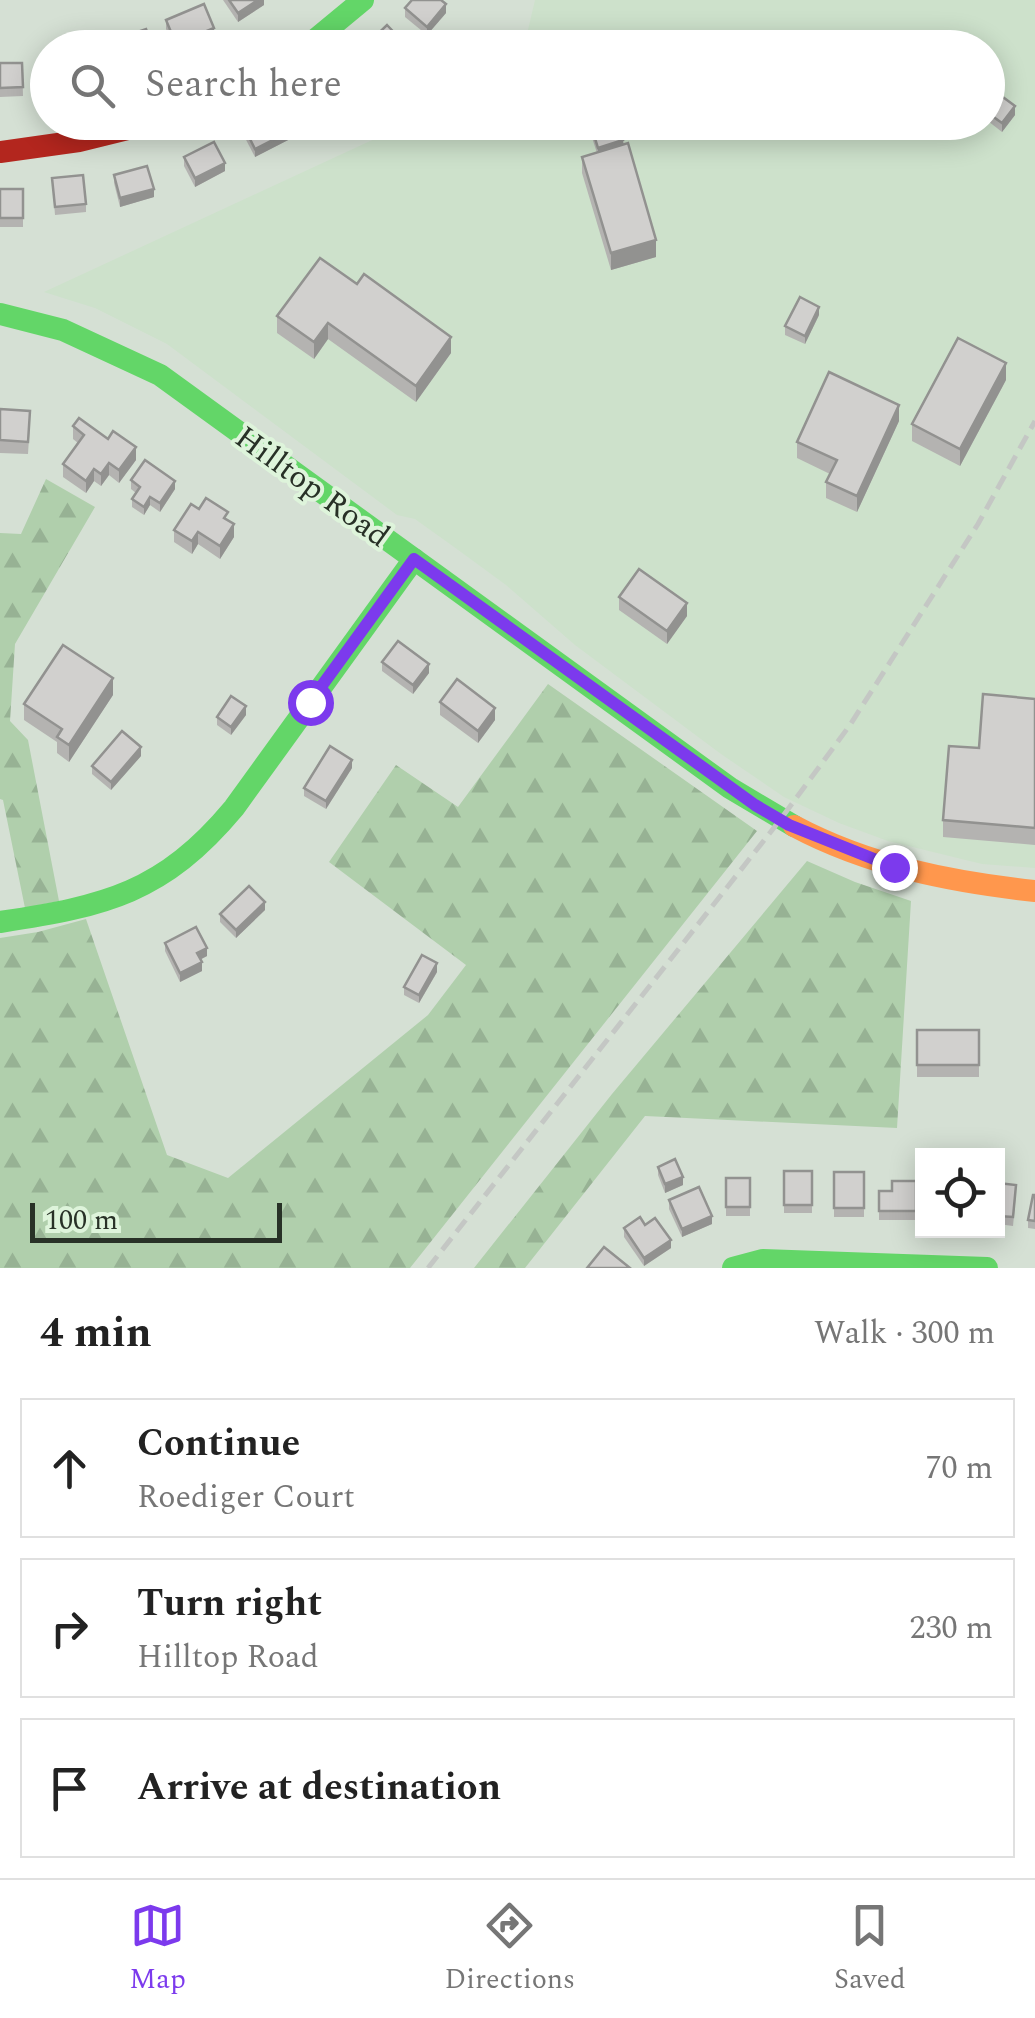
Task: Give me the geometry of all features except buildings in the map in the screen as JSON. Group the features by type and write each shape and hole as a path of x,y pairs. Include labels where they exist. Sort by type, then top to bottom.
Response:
{"main road":[{"path":"328,30 363,0"},
{"path":"0,152 94,140"},
{"name":"Hilltop Road","path":"0,314 63,330 160,375 730,788 789,825 894,867 955,882 1035,891"},
{"path":"0,922 46,915 126,893 159,878 187,858 253,784 414,559"},
{"path":"733,1268 763,1260 987,1268"}],"shaded area":[{"path":"535,0 1035,0 1035,868 982,864 888,841 784,797 575,645 506,585 415,519 397,515 167,344 95,308 44,292 372,140 1005,140 1005,30 528,30"}],"green space":[{"path":"46,479 95,507 15,644 10,721 28,740 59,901 25,908 0,799 0,533 21,534"},
{"path":"548,684 757,831 410,1268 0,1268 0,938 86,919 167,1155 228,1178 428,1015 466,965 329,862 396,765 458,807"},
{"path":"807,861 911,901 897,1128 645,1116 525,1268 474,1268 612,1094"}],"railway":[{"path":"428,1268 780,820 850,725 978,524 1035,421"}],"traffic: fast":[{"path":"327,30 363,0"},
{"path":"0,314 63,330 160,375 730,788 794,826"},
{"path":"0,922 71,909 130,891 157,877 208,837 234,808 414,559"},
{"path":"733,1268 763,1260 987,1268"}],"traffic: slow":[{"path":"794,826 881,862 973,883 1035,891"}],"traffic: jam":[{"path":"0,152 83,140"}],"route":[{"path":"310,702 414,559 755,805 789,825 894,867"}]}
